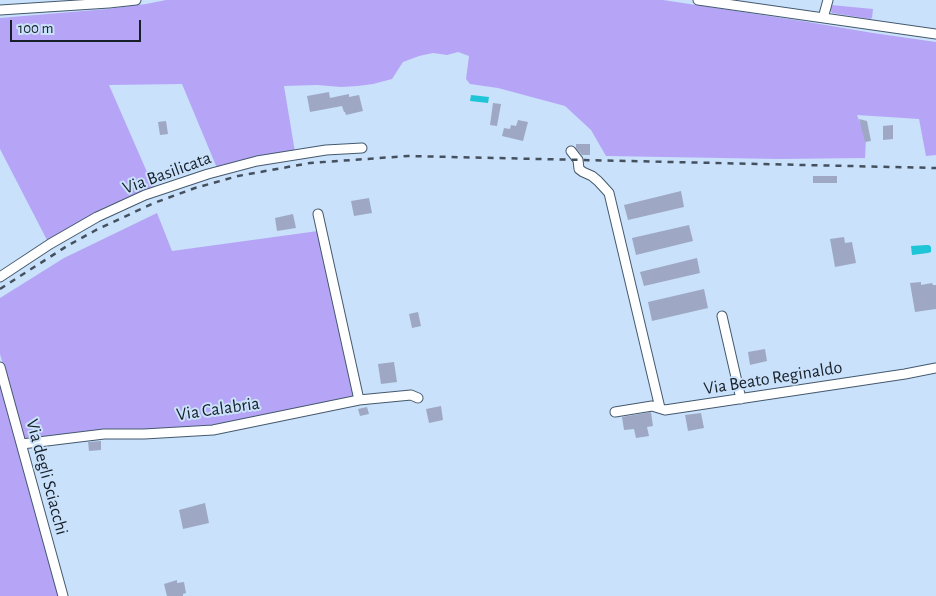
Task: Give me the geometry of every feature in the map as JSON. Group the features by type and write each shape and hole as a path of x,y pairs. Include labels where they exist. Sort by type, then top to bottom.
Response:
{"street":[{"path":"0,10 136,0"},
{"path":"698,0 936,34"},
{"path":"823,18 828,0"},
{"name":"Via Basilicata","path":"0,276 97,217 145,195 208,174 257,161 326,150 362,148"},
{"path":"571,151 578,160 579,169 592,176 608,193 660,408"},
{"path":"318,214 359,400"},
{"path":"722,316 740,399"},
{"name":"Via degli Sciacchi","path":"0,367 64,596"},
{"name":"Via Beato Reginaldo","path":"615,412 652,406 665,410 936,368"},
{"name":"Via Calabria","path":"22,444 104,434 213,430 359,400 411,395 418,398"}],"shaded area":[{"path":"166,0 663,0 936,42 936,155 926,156 919,119 857,115 866,138 865,158 779,159 606,156 591,130 565,106 498,88 470,84 466,79 469,56 458,52 447,55 433,53 403,62 392,79 373,84 341,87 317,85 284,86 295,152 217,168 182,84 109,85 154,188 48,242 0,149 0,18 107,9"},
{"path":"831,5 873,9 872,18 832,13 830,10"},
{"path":"157,213 172,251 318,231 355,394 351,399 216,427 24,440 0,354 0,298 64,258"},
{"path":"0,383 60,596 0,596"}],"water":[{"path":"471,95 489,97 488,103 470,101"},
{"path":"929,245 931,252 912,255 911,246"}],"building":[{"path":"329,92 330,98 349,94 349,97 359,95 363,111 346,115 342,106 310,112 307,96"},
{"path":"493,103 501,104 497,126 490,125"},
{"path":"859,119 867,121 871,141 865,142"},
{"path":"518,120 528,122 523,141 502,136 504,128 510,129 511,125 516,126"},
{"path":"166,121 168,134 160,135 158,122"},
{"path":"893,125 893,139 883,140 883,126"},
{"path":"576,144 590,144 590,155 582,155 576,148"},
{"path":"813,176 837,176 837,183 813,183"},
{"path":"681,191 684,207 628,220 624,205"},
{"path":"369,198 372,213 354,216 351,201"},
{"path":"293,214 296,228 277,231 275,218"},
{"path":"689,225 693,241 636,255 632,238"},
{"path":"844,237 845,243 852,242 856,263 835,267 830,239"},
{"path":"697,258 700,273 644,286 640,272"},
{"path":"921,282 921,285 932,283 936,285 936,309 915,312 910,283"},
{"path":"704,289 708,308 652,321 648,302"},
{"path":"418,312 421,326 412,328 409,314"},
{"path":"765,349 767,361 750,365 748,352"},
{"path":"394,362 397,382 381,384 378,364"},
{"path":"441,406 443,420 429,423 426,409"},
{"path":"367,407 369,414 360,416 358,409"},
{"path":"651,412 653,426 647,427 649,436 636,438 634,429 624,430 622,417"},
{"path":"701,413 704,428 688,431 685,415"},
{"path":"101,441 101,450 89,451 88,442"},
{"path":"205,503 209,523 183,529 179,510"},
{"path":"177,580 177,583 184,582 186,593 183,596 167,596 164,584"}],"railway":[{"path":"0,289 67,246 154,203 195,188 238,176 310,163 408,156 936,168"}]}
